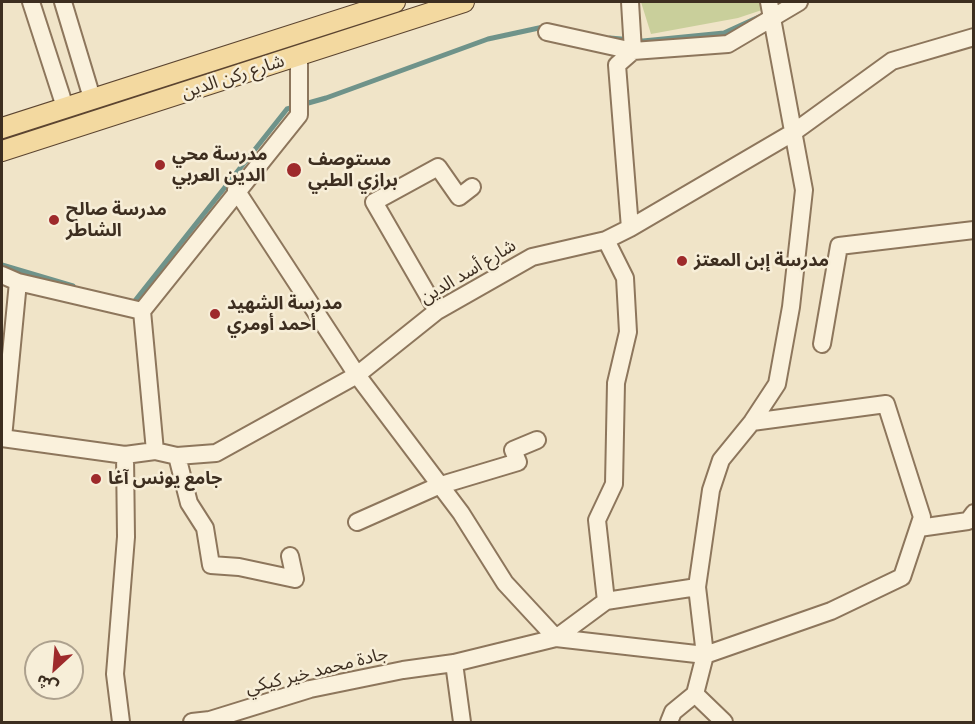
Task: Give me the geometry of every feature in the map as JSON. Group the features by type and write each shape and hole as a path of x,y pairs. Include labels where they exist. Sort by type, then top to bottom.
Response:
{"main road":[{"name":"شارع ركن الدين","path":"2,128 395,2"},
{"name":"شارع ركن الدين","path":"2,151 464,2"}],"street":[{"path":"31,2 65,107"},
{"path":"63,2 92,98"},
{"path":"630,2 633,43 617,65 630,228"},
{"path":"547,32 633,43 728,44 771,10 799,2"},
{"path":"669,723 673,712 695,694 705,655 697,587 711,490 721,460 752,422 777,384 791,307 804,190 771,10"},
{"name":"شارع أسد الدين","path":"2,438 125,455 155,451 177,456 216,453 357,375 437,311 532,257 606,240 795,132 892,61 974,37"},
{"path":"155,451 142,311 299,115 299,55"},
{"path":"437,311 374,202 438,167 459,197 472,188"},
{"path":"237,190 357,375 438,486 461,513 505,583 556,638 705,655 831,611 902,578 922,517 886,404 752,422"},
{"path":"822,344 839,246 974,230"},
{"path":"606,240 625,278 628,332 616,383 614,484 597,520 606,601"},
{"path":"2,275 18,282 142,311"},
{"path":"2,438 7,352 18,282"},
{"path":"357,522 438,486 518,462 513,450 537,440"},
{"path":"121,723 115,674 126,537 125,455"},
{"path":"177,456 189,503 205,528 211,565 239,567 295,579 290,556"},
{"path":"919,528 968,521 974,513"},
{"path":"556,638 606,601 697,587"},
{"name":"جادة محمد خير كيكي","path":"192,723 210,720 310,689 403,670 454,663 556,638"},
{"path":"454,663 462,723"},
{"path":"695,694 724,723"}],"green space":[{"path":"641,2 759,2 762,10 738,18 651,34"}],"waterway":[{"path":"610,38 643,41 724,33 759,17"},
{"path":"131,302 134,302 287,109 326,98 488,39 548,26"},
{"path":"2,265 73,286"}],"place":[{"name":"مدرسة محي الدين العربي","path":"160,165"},
{"name":"مستوصف برازي الطبي","path":"294,170"},
{"name":"مدرسة صالح الشاطر","path":"54,220"},
{"name":"مدرسة إبن المعتز","path":"682,261"},
{"name":"مدرسة الشهيد أحمد أومري","path":"215,314"},
{"name":"جامع يونس آغا","path":"96,479"}]}
